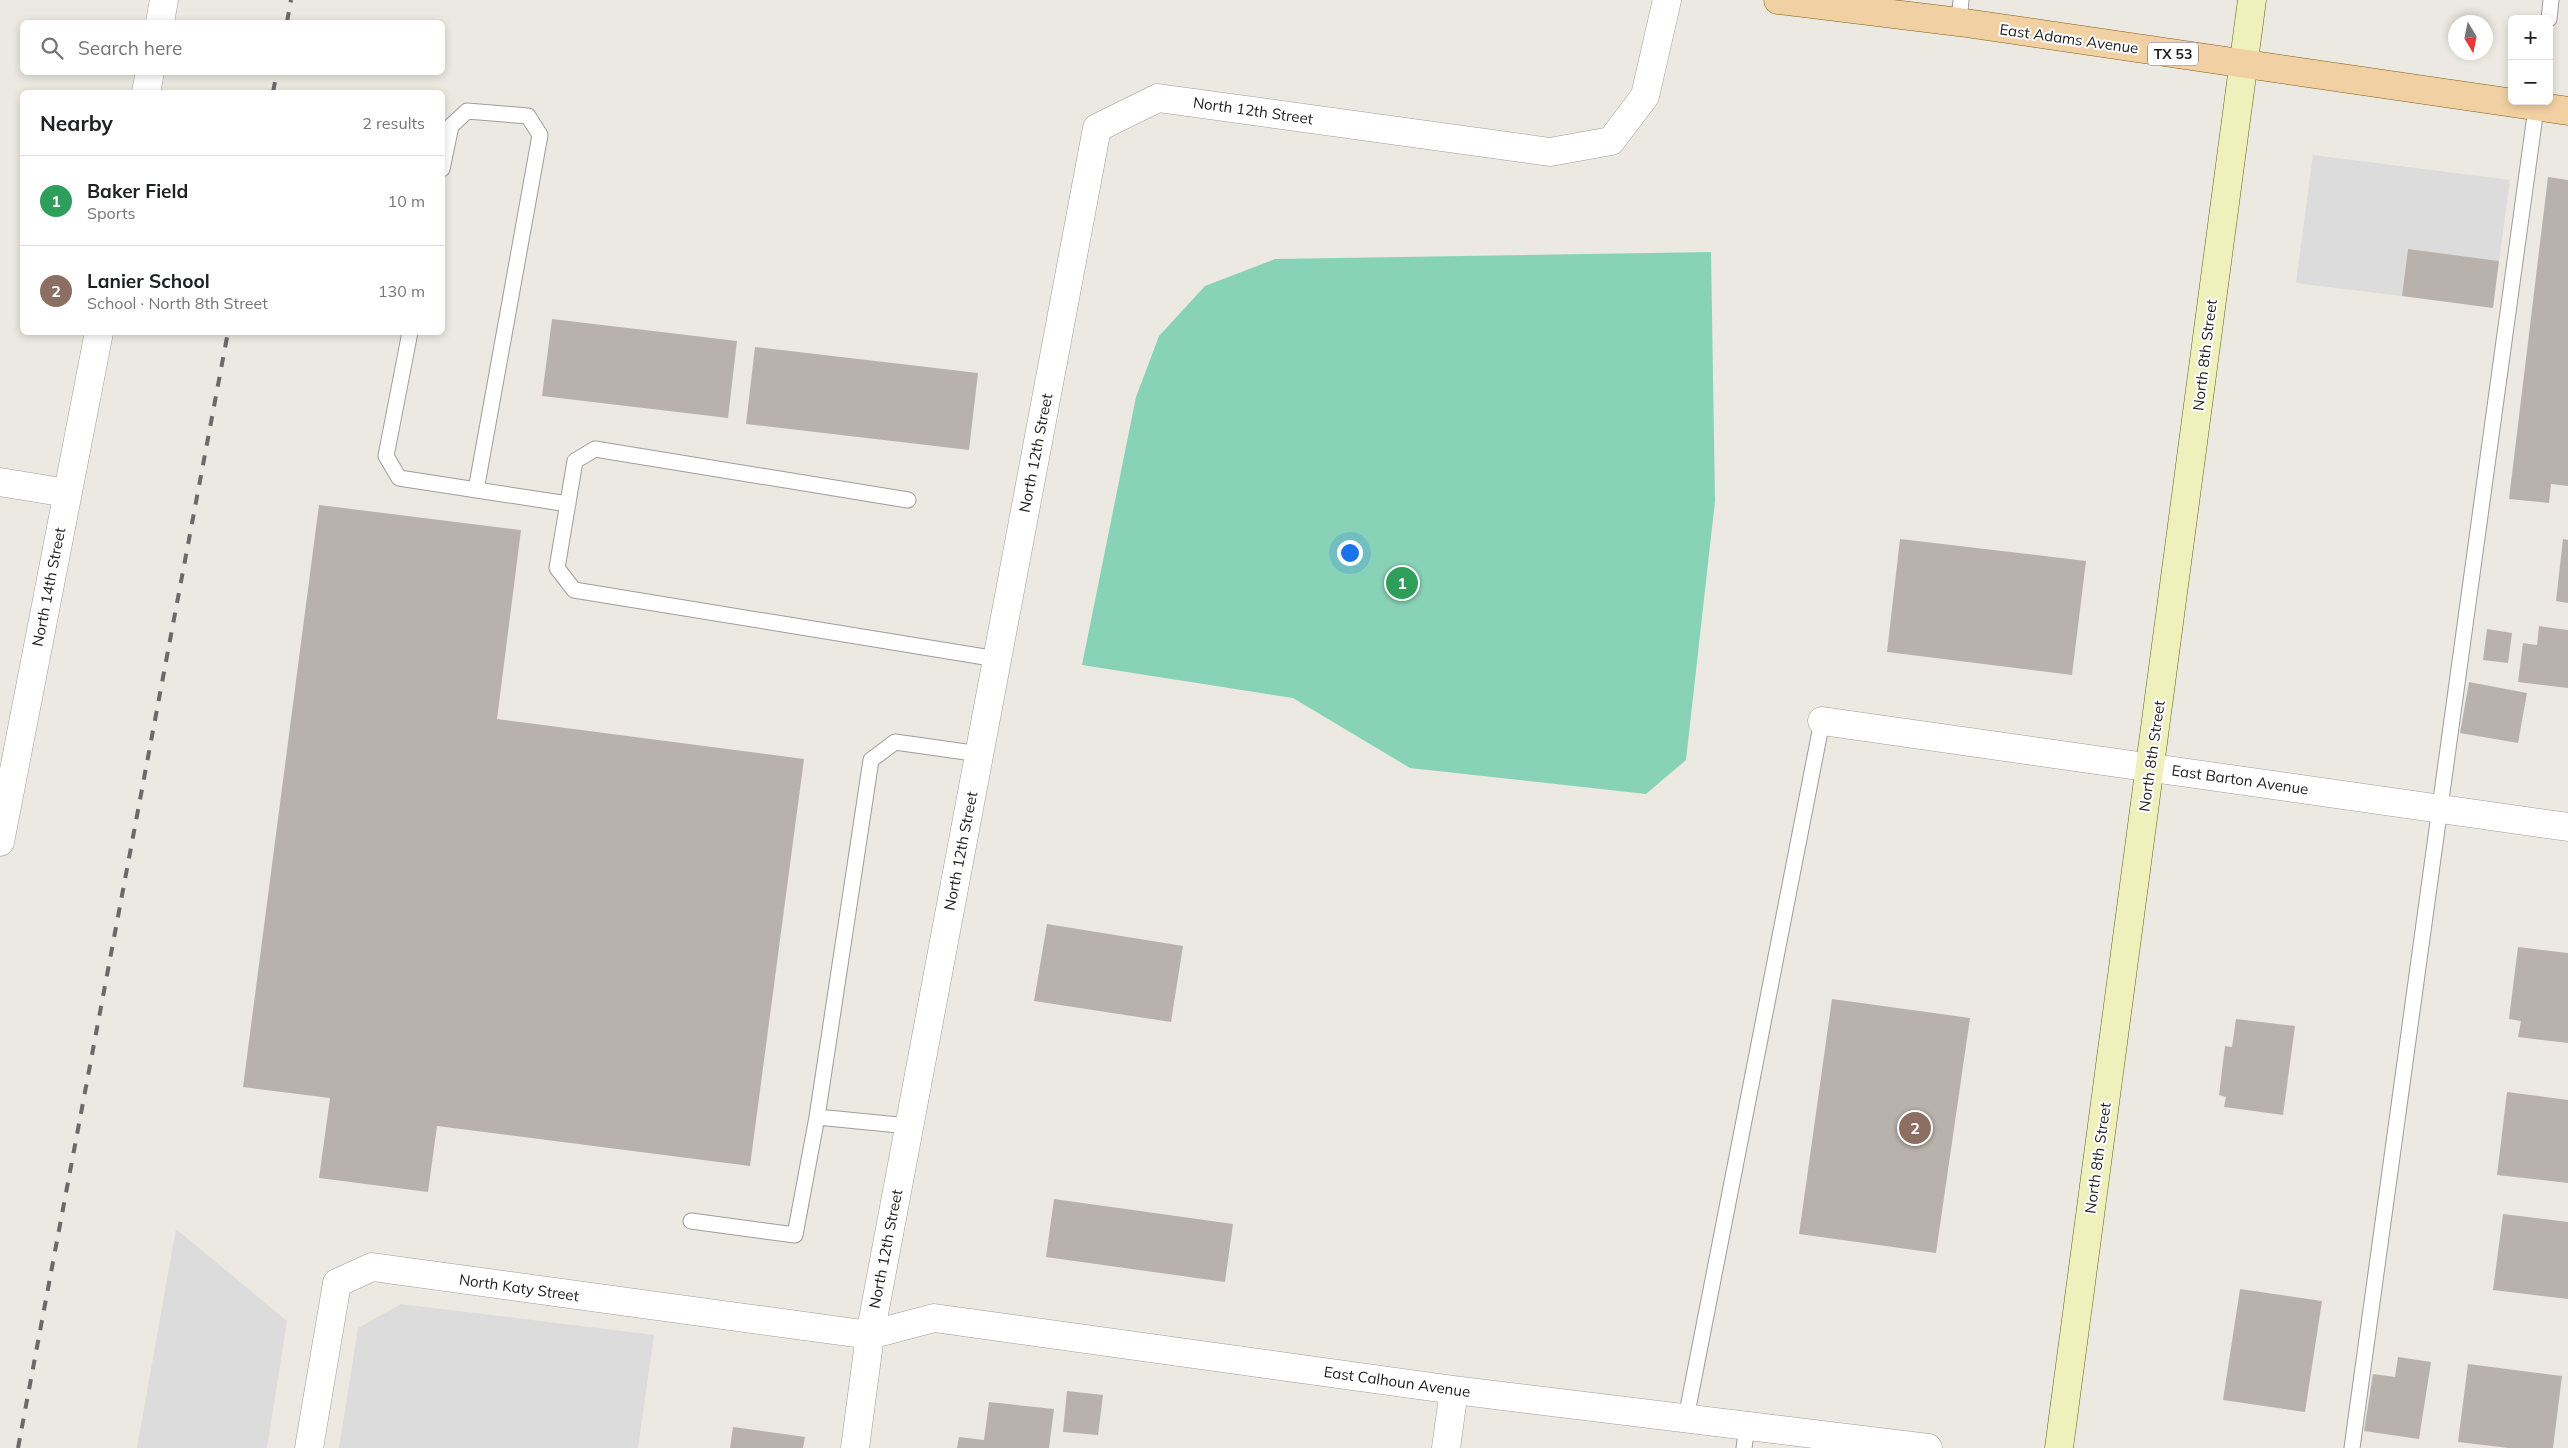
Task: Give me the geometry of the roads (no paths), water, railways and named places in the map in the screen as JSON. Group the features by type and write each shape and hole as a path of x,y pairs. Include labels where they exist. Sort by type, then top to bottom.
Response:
{"main road":[{"name":"East Adams Avenue","path":"1778,0 1960,11 2243,64 2508,100"},
{"name":"East Adams Avenue","path":"2541,105 2568,111"}],"street":[{"path":"160,20 164,0"},
{"name":"North 12th Street","path":"854,1448 870,1335 1097,128 1158,98 1550,152 1611,141 1645,96 1667,0"},
{"name":"North 8th Street","path":"2059,1448 2252,0"},
{"path":"146,90 149,75"},
{"name":"North 14th Street","path":"0,842 98,335"},
{"path":"0,482 67,493"},
{"name":"East Barton Avenue","path":"1822,721 2568,827"},
{"name":"North Katy Street","path":"309,1448 338,1283 372,1267 870,1335"},
{"name":"East Calhoun Avenue","path":"870,1335 934,1318 1454,1390 1686,1418 1745,1437 1928,1448"},
{"path":"1446,1448 1454,1390"}],"lane":[{"path":"2549,15 2551,0"},
{"path":"2352,1448 2537,105"},
{"path":"445,155 451,126 467,111 528,116 540,135 476,490"},
{"path":"409,335 386,456 399,478 568,504"},
{"path":"908,500 595,449 575,460 557,568 574,590 997,659"},
{"path":"1686,1418 1822,721"},
{"path":"691,1221 795,1235 817,1117 871,760 895,742 980,754"},
{"path":"817,1117 909,1126"}],"railway":[{"path":"287,20 291,0"},
{"path":"273,90 276,75"},
{"path":"18,1448 227,335"}],"place":[{"name":"Baker Field","path":"1402,583"},
{"name":"Lanier School","path":"1915,1128"}]}
